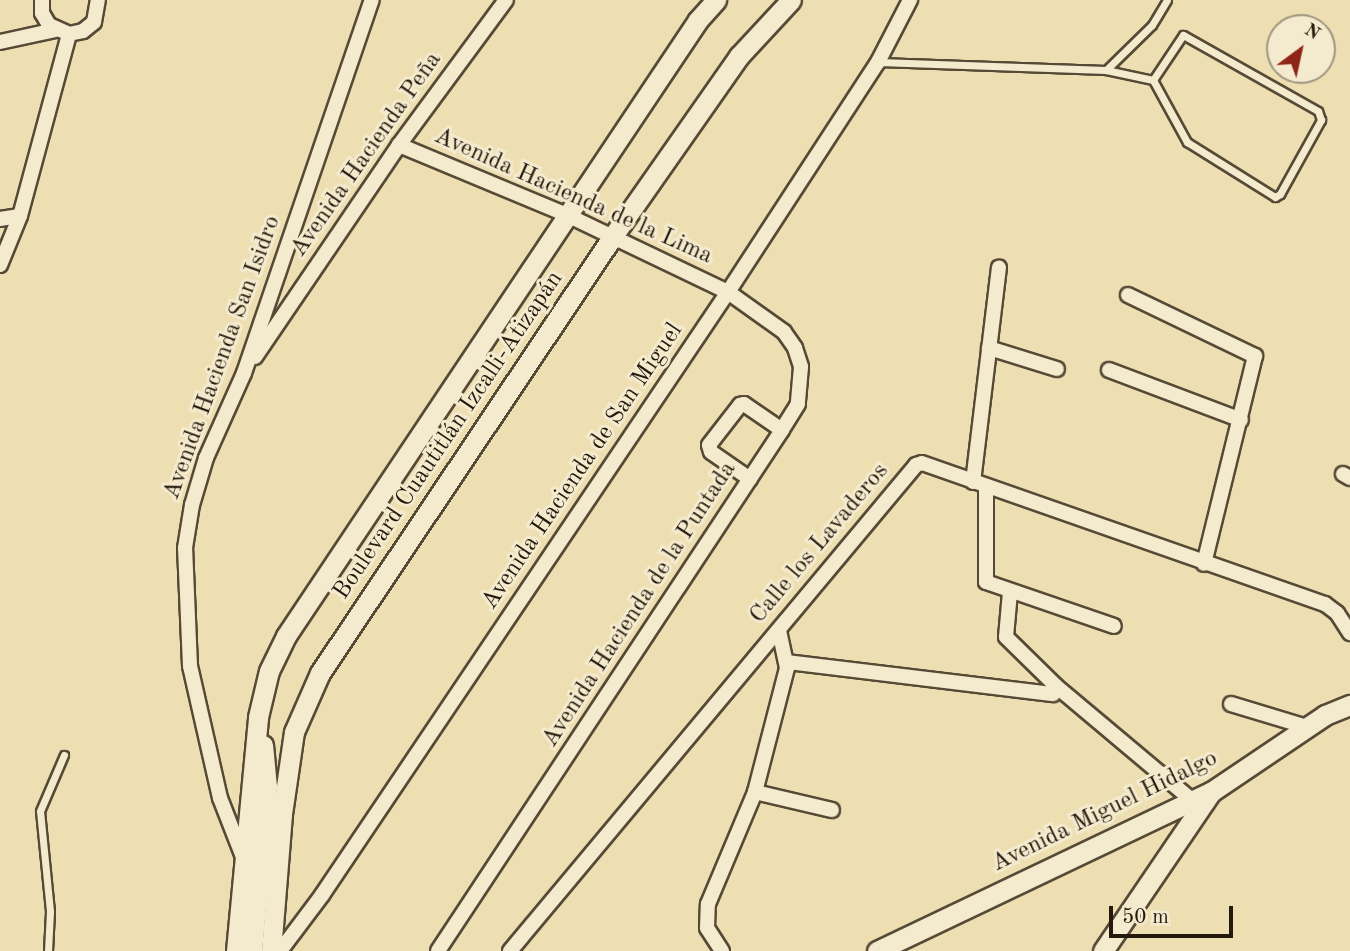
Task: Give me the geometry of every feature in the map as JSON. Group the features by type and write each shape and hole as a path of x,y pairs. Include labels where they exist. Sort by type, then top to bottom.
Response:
{"main road":[{"name":"Boulevard Cuautitlán Izcalli-Atizapán","path":"236,951 258,716 269,671 286,636 698,20 716,0"},
{"name":"Boulevard Cuautitlán Izcalli-Atizapán","path":"271,951 282,814 294,732 315,683 613,236 739,57 790,0"},
{"name":"Avenida Miguel Hidalgo","path":"877,951 1187,810 1325,715 1350,706"},
{"path":"258,716 272,787 263,951"},
{"path":"252,951 272,787 294,732"},
{"path":"1104,951 1187,810"}],"street":[{"path":"42,0 45,20 62,32"},
{"path":"0,42 83,31 94,22 98,0"},
{"name":"Avenida Hacienda San Isidro","path":"245,861 220,798 190,666 185,548 192,505 206,458 244,373 372,0"},
{"name":"Avenida Hacienda Peña","path":"244,373 399,145 506,0"},
{"name":"Avenida Hacienda de San Miguel","path":"280,951 322,895 728,292 878,62 910,0"},
{"path":"0,265 20,216 62,32"},
{"name":"Avenida Hacienda de la Lima","path":"399,145 567,215 728,292"},
{"path":"0,219 20,216"},
{"path":"999,268 989,348 979,484 986,582 1114,626"},
{"name":"Avenida Hacienda de la Puntada","path":"438,951 798,404 801,367 795,348 772,321 728,292"},
{"path":"1128,295 1255,356 1204,564"},
{"path":"989,348 1057,369"},
{"path":"1109,370 1241,419"},
{"path":"750,479 711,452 709,445 744,404 782,430"},
{"name":"Calle los Lavaderos","path":"510,951 916,465 928,463 979,484 1204,564 1325,604 1337,613 1350,633"},
{"path":"1010,592 1006,637 1187,810"},
{"path":"722,951 708,928 708,904 755,792 787,662 779,630"},
{"path":"787,662 1054,694"},
{"path":"1231,705 1307,727"},
{"path":"755,792 832,810"}],"lane":[{"path":"1106,70 1152,26 1167,0"},
{"path":"878,62 1106,70 1153,80 1187,142 1197,151 1275,197 1280,194 1321,115 1183,35 1153,80"},
{"path":"48,951 50,911 40,811 64,755"}]}
